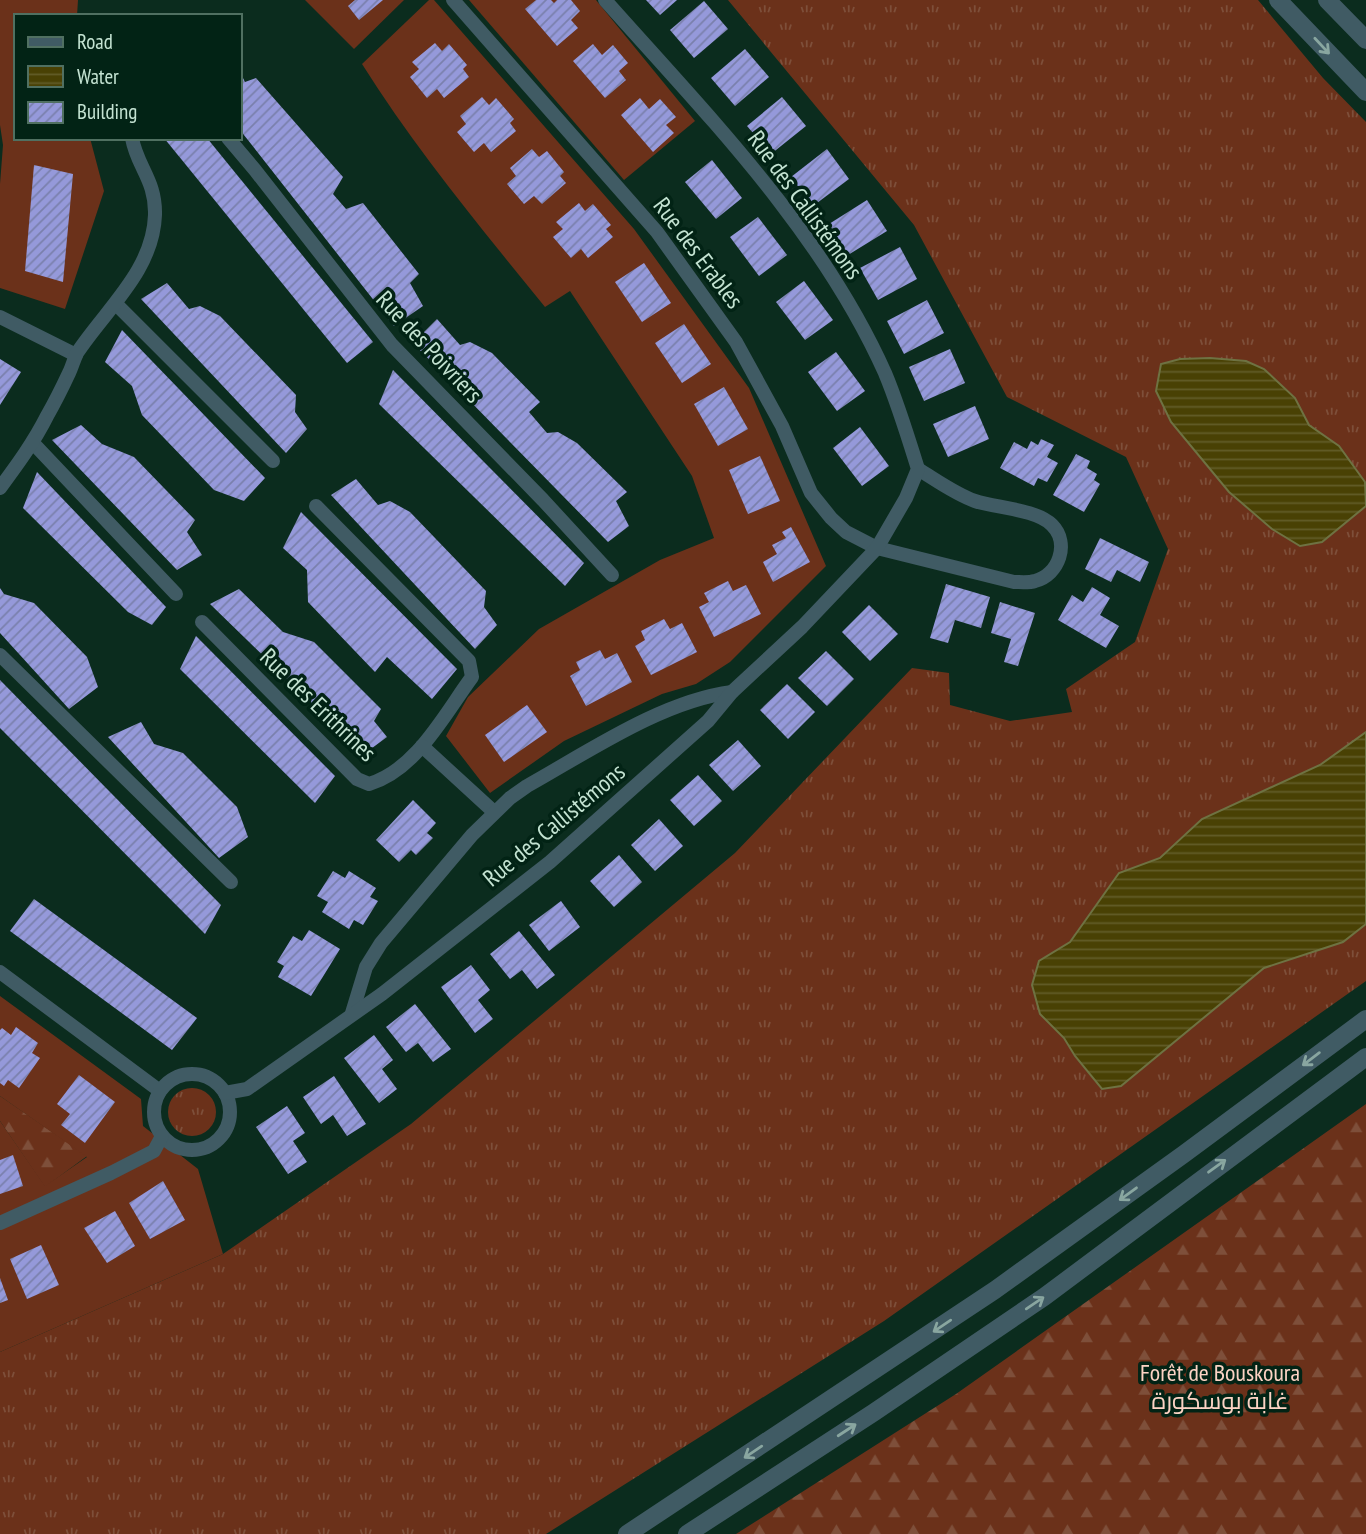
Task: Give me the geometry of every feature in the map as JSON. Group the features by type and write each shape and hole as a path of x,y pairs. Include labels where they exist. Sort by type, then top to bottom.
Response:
{"street":[{"name":"Rue des Erables","path":"453,0 657,232 736,342 776,415 811,493 846,532 877,548"},
{"name":"Rue des Callistémons","path":"225,1093 247,1089 382,993 550,862 708,721 732,692 802,627 877,548 906,498 918,469 886,375 833,278 754,169 605,0"},
{"path":"1278,0 1366,92"},
{"path":"1327,0 1366,40"},
{"path":"0,488 33,443 76,355 131,283 151,239 155,217 151,184 133,140"},
{"name":"Rue des Poivriers","path":"230,140 392,345 612,575"},
{"path":"116,304 273,461"},
{"path":"0,317 76,355"},
{"path":"33,443 176,594"},
{"path":"877,548 1014,582 1034,582 1058,563 1061,540 1054,526 1044,518 974,500 918,469"},
{"name":"Rue des Erithrines","path":"202,622 357,779 369,784 382,780 422,746 472,677 469,661 316,506"},
{"path":"0,655 231,882"},
{"path":"352,1013 366,967 381,943 472,835 494,813 527,786 638,723 717,694 732,692"},
{"path":"422,746 494,813"},
{"path":"0,972 160,1091"},
{"path":"627,1534 995,1290 1366,1019"},
{"path":"687,1534 1044,1297 1366,1057"},
{"path":"196,1074 213,1080 225,1093 230,1111 228,1124 213,1144 189,1150 176,1147 162,1136 153,1114 160,1091 168,1082 178,1076 196,1074"},
{"path":"0,1223 111,1174 154,1151 162,1136"}],"green space":[{"path":"0,0 78,0 77,14 14,14 14,140 91,140 104,191 65,309 0,288 0,184 3,145 0,125"},
{"path":"305,0 404,0 354,49"},
{"path":"429,0 434,0 634,229 749,388 826,566 730,662 696,684 662,694 564,741 490,793 446,736 468,697 539,629 660,560 714,538 692,476 570,291 545,307 427,158 362,64"},
{"path":"469,0 596,0 695,121 624,180"},
{"path":"728,0 1258,0 1323,78 1366,122 1366,981 884,1321 546,1534 0,1534 0,1352 223,1254 411,1124 735,853 912,668 949,673 950,705 1010,721 1072,712 1066,689 1135,642 1168,549 1126,457 1007,397 914,225"},
{"path":"0,996 141,1099 143,1126 198,1169 223,1254 0,1352 0,1121 45,1186 87,1157 0,1096"},
{"path":"192,1088 209,1095 216,1112 209,1129 192,1136 175,1129 168,1112 175,1095"},
{"path":"0,1096 87,1156 45,1187 0,1121"},
{"name":"Forêt de Bouskoura غابة بوسكورة","path":"1366,1104 1366,1534 736,1534 956,1394"}],"water":[{"path":"1180,359 1246,361 1264,369 1295,398 1309,425 1339,446 1365,482 1366,506 1322,542 1300,546 1272,529 1229,492 1171,422 1156,391 1161,364"},
{"path":"1366,732 1366,924 1343,942 1264,968 1121,1086 1102,1089 1064,1038 1040,1014 1032,985 1039,961 1070,942 1119,873 1160,858 1202,819 1320,765"}],"building":[{"path":"355,0 383,0 359,20 348,6"},
{"path":"536,0 551,0 554,3 557,0 571,0 580,11 571,20 578,28 557,46 525,9"},
{"path":"646,0 677,0 660,15"},
{"path":"704,1 728,29 694,58 670,30"},
{"path":"435,43 442,51 449,44 467,65 463,69 469,77 444,98 437,89 427,98 410,77 419,69 412,62"},
{"path":"593,44 602,55 613,45 628,63 619,71 626,80 605,98 573,61"},
{"path":"745,49 769,77 735,106 711,78"},
{"path":"242,76 245,82 256,78 343,177 333,194 346,209 363,203 419,274 410,283 423,306 394,326 242,133"},
{"path":"482,97 489,105 496,98 514,119 510,123 516,131 491,152 484,143 474,152 457,132 466,124 460,116"},
{"path":"782,97 806,126 771,154 747,126"},
{"path":"640,98 649,109 660,99 676,117 666,125 674,133 653,152 621,115"},
{"path":"166,140 209,140 373,342 347,363"},
{"path":"532,149 539,157 547,151 564,172 560,176 566,183 542,204 534,196 524,204 507,184 516,176 510,168"},
{"path":"827,149 849,179 813,206 791,177"},
{"path":"712,160 742,198 716,219 685,182"},
{"path":"34,165 73,174 63,282 25,271"},
{"path":"867,200 887,231 848,255 829,224"},
{"path":"579,203 585,211 593,204 611,225 606,229 613,237 588,258 581,249 571,258 553,237 563,229 556,222"},
{"path":"758,217 787,255 759,276 730,237"},
{"path":"900,247 917,279 878,300 860,268"},
{"path":"644,263 671,303 642,322 615,282"},
{"path":"804,281 833,320 805,340 776,302"},
{"path":"167,283 189,309 200,306 220,316 296,395 295,412 307,429 286,453 141,299"},
{"path":"927,300 944,333 904,354 887,321"},
{"path":"437,319 460,345 470,342 492,353 540,402 529,412 547,433 558,432 577,443 627,492 616,501 629,526 608,542 413,343"},
{"path":"684,324 711,364 682,383 655,343"},
{"path":"122,330 265,478 244,501 214,490 142,415 132,386 105,362"},
{"path":"950,349 965,383 924,401 909,367"},
{"path":"836,352 865,391 837,411 808,372"},
{"path":"0,359 21,372 0,405"},
{"path":"393,370 584,563 565,586 379,404"},
{"path":"724,387 748,429 718,446 694,404"},
{"path":"975,406 989,439 948,457 933,424"},
{"path":"81,425 102,444 134,457 195,520 187,532 202,555 177,570 52,440"},
{"path":"860,427 889,466 862,486 833,448"},
{"path":"1041,439 1054,445 1047,457 1058,463 1047,482 1038,478 1034,486 1000,468 1014,442 1027,449 1031,441 1038,445"},
{"path":"1076,454 1090,461 1087,468 1097,474 1094,480 1100,484 1084,512 1053,495"},
{"path":"760,456 780,501 748,514 729,470"},
{"path":"37,472 166,607 152,625 128,612 23,508"},
{"path":"356,479 378,505 390,501 410,512 486,591 484,607 497,625 475,649 331,495"},
{"path":"301,512 457,669 432,699 387,657 375,672 308,602 307,570 283,548"},
{"path":"791,527 810,562 773,582 763,562 777,554 772,545 786,538 782,532"},
{"path":"1100,538 1149,562 1140,582 1117,570 1111,582 1085,569"},
{"path":"728,581 733,591 746,585 761,614 714,637 699,607 709,602 704,593"},
{"path":"946,584 990,597 981,628 955,620 948,643 930,638"},
{"path":"1092,587 1110,598 1100,615 1119,626 1106,648 1058,620 1072,595 1083,602"},
{"path":"0,588 4,594 34,603 87,657 98,687 69,709 0,633"},
{"path":"239,589 283,632 314,642 381,709 374,721 387,737 364,754 210,604"},
{"path":"1000,602 1035,613 1018,666 1004,662 1011,639 991,633"},
{"path":"869,605 898,634 870,661 842,632"},
{"path":"664,619 670,629 682,623 697,652 651,675 635,646 645,640 641,631"},
{"path":"196,636 335,776 315,803 180,669"},
{"path":"600,650 605,659 617,653 632,682 586,706 570,676 580,670 576,662"},
{"path":"826,651 854,679 827,706 798,678"},
{"path":"0,680 221,905 205,934 0,728"},
{"path":"787,684 815,712 788,739 760,710"},
{"path":"527,705 547,732 504,762 485,735"},
{"path":"141,722 154,744 183,753 237,807 248,837 219,858 108,737"},
{"path":"738,740 761,766 733,791 709,765"},
{"path":"698,775 722,801 694,826 670,800"},
{"path":"413,800 436,823 427,833 433,838 416,855 411,850 399,862 376,840"},
{"path":"659,819 683,846 655,871 631,845"},
{"path":"619,855 642,882 614,907 590,881"},
{"path":"333,871 345,878 349,871 376,888 370,897 378,901 363,925 354,920 349,929 322,912 328,902 317,896"},
{"path":"34,899 197,1018 172,1050 10,931"},
{"path":"561,901 580,927 549,951 529,925"},
{"path":"309,930 340,949 311,996 278,977 284,966 277,962 293,936 302,941"},
{"path":"519,931 555,975 537,989 522,970 510,979 490,954"},
{"path":"471,965 490,990 478,1000 493,1019 475,1033 441,987"},
{"path":"415,1004 451,1049 433,1062 418,1043 406,1052 386,1027"},
{"path":"16,1027 38,1043 32,1053 40,1058 19,1088 8,1080 4,1086 0,1083 0,1030 2,1028 11,1035"},
{"path":"374,1035 393,1060 382,1069 397,1089 379,1103 344,1058"},
{"path":"79,1075 115,1102 85,1143 61,1125 70,1114 57,1104"},
{"path":"334,1076 366,1124 347,1136 333,1115 321,1124 303,1097"},
{"path":"287,1106 305,1133 293,1141 307,1162 288,1174 256,1127"},
{"path":"13,1155 23,1186 0,1194 0,1160"},
{"path":"163,1181 185,1220 150,1239 129,1203"},
{"path":"115,1211 135,1246 107,1263 84,1228"},
{"path":"41,1245 59,1285 27,1299 10,1259"},
{"path":"0,1278 8,1300 0,1303"}]}
